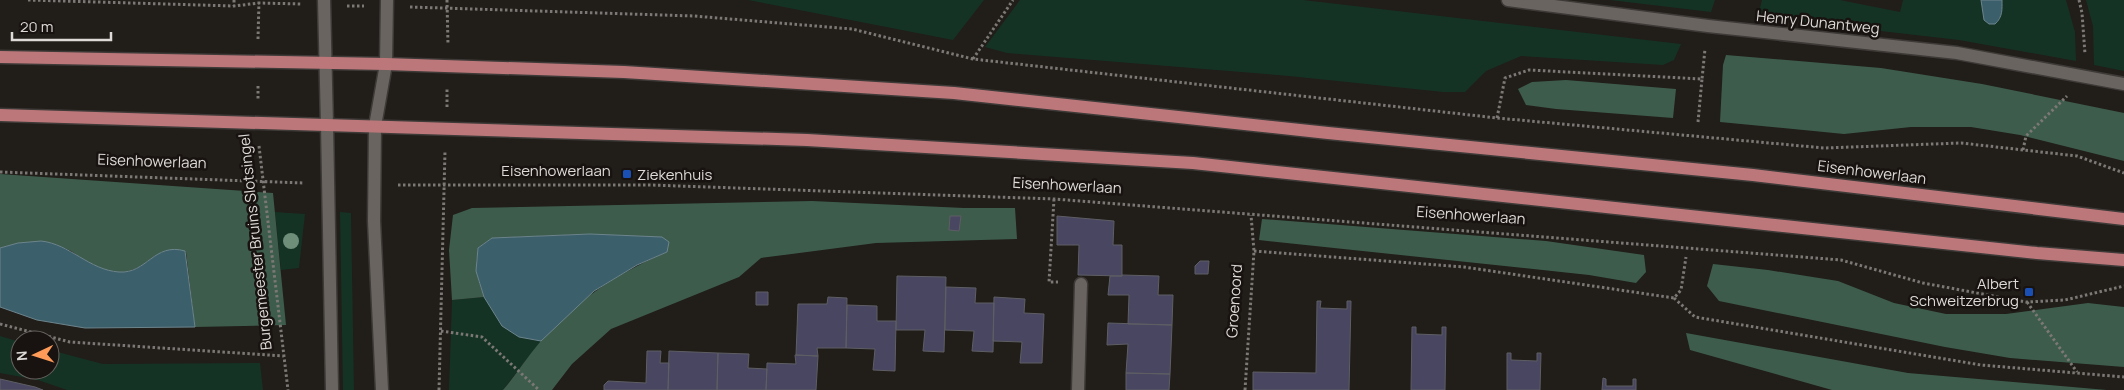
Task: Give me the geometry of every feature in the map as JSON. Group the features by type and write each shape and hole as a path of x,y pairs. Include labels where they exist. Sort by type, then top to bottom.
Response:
{"main road":[{"name":"Eisenhowerlaan","path":"0,57 386,64 624,72 954,93 1308,131 1754,175 2124,219"},
{"name":"Eisenhowerlaan","path":"0,115 258,124 446,127 623,135 807,140 1193,163 2027,252 2124,260"}],"street":[{"name":"Henry Dunantweg","path":"1508,0 1538,2 1708,26 1957,54 2124,84"},
{"path":"324,2 332,390"},
{"path":"382,390 374,184 375,126 386,64 387,3"},
{"path":"1078,390 1081,284"}],"path":[{"name":"Eisenhowerlaan","path":"28,0 234,6 259,2 387,3 449,9 694,16 852,29 973,59 1496,118 1824,148 1961,143 2077,156 2124,173"},
{"path":"234,0 234,6"},
{"path":"439,390 448,66 449,9 447,0"},
{"path":"973,59 1013,0"},
{"path":"2023,150 2026,136 2087,77 2082,13 2079,0"},
{"name":"Burgemeester Bruins Slotsingel","path":"259,2 258,124 260,161 264,181 288,390"},
{"path":"1698,122 1708,26"},
{"path":"1496,118 1505,78 1529,70 1702,80"},
{"name":"Eisenhowerlaan","path":"0,172 328,184"},
{"name":"Eisenhowerlaan","path":"374,184 650,186 1054,199 1841,260 1923,283 2026,302 2065,300 2124,286"},
{"path":"1054,199 1049,282 1081,284"},
{"name":"Groenoord","path":"1245,390 1254,250 1251,215"},
{"path":"1254,250 1464,267 1674,298 1695,317 1981,365 2124,377"},
{"path":"1674,298 1681,290 1686,258"},
{"path":"2026,302 2077,373"},
{"path":"0,324 70,342 284,356"},
{"path":"441,331 482,337 539,390"}],"green space":[{"path":"748,0 984,0 953,40"},
{"path":"1020,0 1303,0 1681,44 1674,60 1663,65 1521,56 1486,71 1465,92 1443,92 1289,76 1007,53 985,47"},
{"path":"1610,0 1715,0 1711,12"},
{"path":"1762,0 1840,0 1900,12 1903,0 1981,0 1984,20 2002,13 2002,0 2066,0 2075,32 2076,61 1959,40 1758,17"},
{"path":"2086,0 2124,0 2124,71 2094,65 2093,26"},
{"path":"1726,55 1881,68 1982,84 2124,113 2124,161 2020,135 1971,127 1911,127 1844,134 1720,122 1723,65"},
{"path":"1566,80 1676,89 1673,118 1526,105 1518,89 1532,82"},
{"path":"0,174 273,193 286,325 195,327 186,252 167,251 137,268 119,272 98,267 71,251 53,245 27,243 0,248"},
{"path":"812,201 964,208 1015,208 1017,239 876,243 761,258 739,277 611,329 572,364 552,390 503,390 553,327 582,301 631,269 667,252 590,234 492,238 478,248 477,273 484,297 452,300 449,250 453,215 472,208"},
{"path":"275,212 305,214 299,268 281,270"},
{"path":"340,212 351,213 354,390 343,390"},
{"path":"1262,219 1546,241 1644,255 1646,272 1636,283 1589,275 1259,240"},
{"path":"1713,264 1838,281 1894,303 1946,314 2006,314 2088,303 2124,307 2124,367 2010,358 1945,347 1719,301 1707,286"},
{"path":"484,297 506,328 519,336 541,341 503,390 449,390 452,300"},
{"path":"1686,333 1908,373 2107,390 1832,390 1690,350"},
{"path":"0,336 10,339 10,375 0,373"},
{"path":"60,353 103,364 260,363 263,390 67,390 38,380 60,380"}],"water":[{"path":"1981,0 2002,0 2001,16 1995,24 1989,24 1984,20"},
{"path":"590,234 662,237 669,242 667,252 637,265 594,291 541,341 519,337 502,326 484,297 476,271 478,248 492,238"},
{"path":"41,241 61,247 98,267 119,272 137,268 166,251 174,249 185,251 195,327 85,328 37,320 0,307 0,248 18,243"}],"building":[{"path":"950,216 961,216 959,231 949,230"},
{"path":"1057,216 1114,221 1113,245 1122,245 1122,276 1078,275 1079,245 1057,245"},
{"path":"1200,261 1209,261 1208,274 1195,274 1195,266"},
{"path":"897,276 946,277 944,352 923,351 925,330 896,330"},
{"path":"1110,276 1159,276 1158,295 1173,295 1172,325 1128,324 1129,295 1108,295"},
{"path":"946,287 976,288 975,303 994,303 993,352 972,351 974,331 945,330"},
{"path":"756,292 768,292 768,305 756,305"},
{"path":"828,297 847,298 846,348 817,348 818,356 796,355 798,304 827,304"},
{"path":"994,297 1025,299 1024,313 1044,314 1042,363 1020,363 1022,342 993,341"},
{"path":"1317,301 1321,301 1320,308 1347,309 1347,301 1351,301 1349,390 1253,390 1253,372 1316,373"},
{"path":"847,305 877,306 877,321 896,321 895,371 873,370 875,349 846,348"},
{"path":"1108,323 1172,325 1170,374 1126,373 1128,344 1107,345"},
{"path":"1412,327 1416,327 1416,334 1442,335 1442,327 1446,327 1445,390 1411,390"},
{"path":"647,351 661,351 660,363 669,363 668,390 604,390 604,385 608,381 646,383"},
{"path":"669,351 718,353 717,390 668,390"},
{"path":"718,353 749,354 748,368 767,369 766,390 717,390"},
{"path":"1507,353 1511,353 1511,360 1537,361 1537,353 1541,353 1540,390 1507,390"},
{"path":"795,355 818,356 816,390 766,390 767,363 796,364"},
{"path":"1126,373 1170,374 1169,390 1126,390"},
{"path":"1603,378 1606,379 1606,386 1633,386 1633,379 1636,379 1636,390 1602,390"},
{"path":"0,379 35,387 43,390 0,390"}],"place":[{"name":"Ziekenhuis","path":"627,174"},
{"name":"Albert Schweitzerbrug","path":"2029,292"}]}
